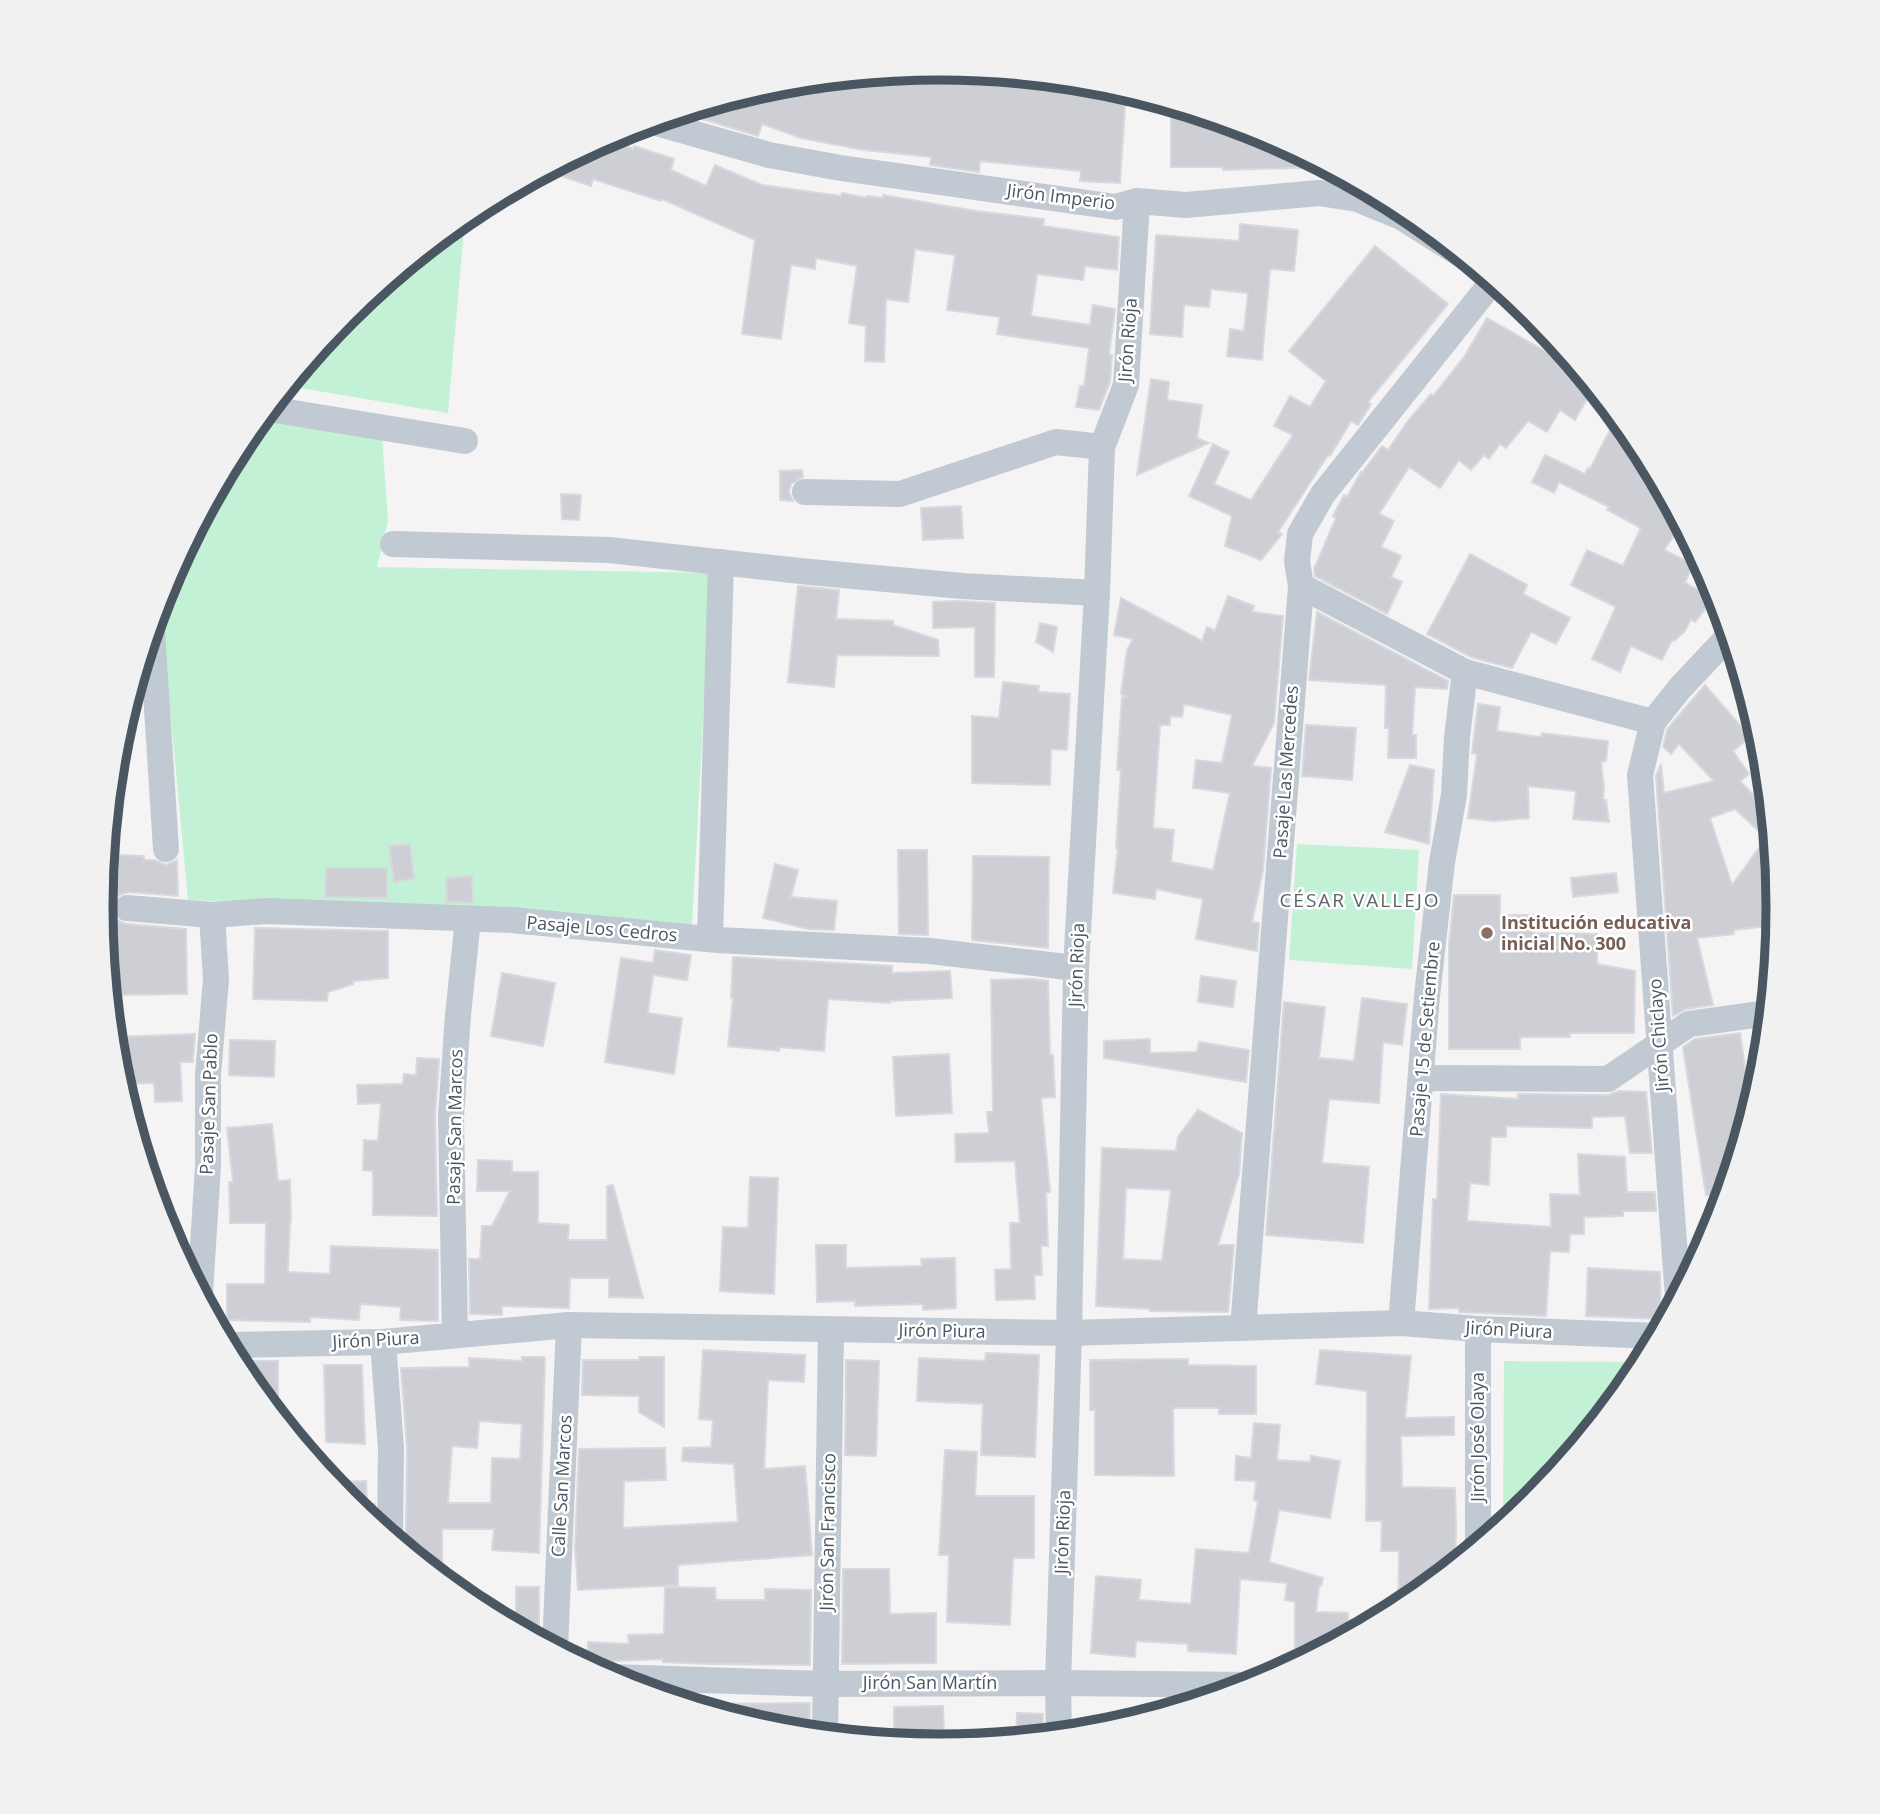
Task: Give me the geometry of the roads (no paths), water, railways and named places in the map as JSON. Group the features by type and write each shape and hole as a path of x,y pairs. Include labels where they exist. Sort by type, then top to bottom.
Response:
{"street":[{"name":"Jirón Imperio","path":"668,126 769,155 829,166 1116,206 1137,201 1186,205 1319,193 1357,199 1382,209"},
{"name":"Jirón Rioja","path":"1059,1724 1076,968 1097,593 1102,447 1126,385 1137,201"},
{"name":"Pasaje Las Mercedes","path":"1243,1328 1301,586 1297,561 1300,534 1323,494 1487,288"},
{"path":"279,411 465,441"},
{"path":"805,492 900,494 1056,442 1102,447"},
{"path":"393,544 609,550 949,584 1097,593"},
{"path":"710,939 721,562"},
{"path":"1301,586 1465,672 1653,722"},
{"name":"Jirón Chiclayo","path":"1677,1281 1640,775 1653,722 1679,688 1723,642"},
{"path":"153,653 166,849"},
{"name":"Pasaje 15 de Setiembre","path":"1401,1323 1427,996 1442,862 1454,795 1457,737 1465,672"},
{"name":"Pasaje Los Cedros","path":"127,908 212,915 267,911 512,920 710,939 930,951 1076,968"},
{"name":"Pasaje San Pablo","path":"201,1277 208,1166 208,1075 216,979 212,915"},
{"name":"Pasaje San Marcos","path":"455,1335 451,1116 468,919"},
{"path":"1422,1077 1608,1079 1689,1024 1759,1014"},
{"name":"Jirón Piura","path":"240,1345 383,1342 569,1325 1069,1333 1401,1323 1646,1336"},
{"name":"Calle San Marcos","path":"555,1638 569,1325"},
{"name":"Jirón José Olaya","path":"1478,1329 1478,1534"},
{"name":"Jirón San Francisco","path":"825,1725 831,1330"},
{"path":"383,1342 391,1448 390,1523"},
{"name":"Jirón San Martín","path":"643,1678 825,1684 1220,1685"}],"place":[{"name":"Institución educativa inicial No. 300","path":"1487,933"}],"district":[{"name":"CÉSAR VALLEJO","path":"1360,900"}]}
